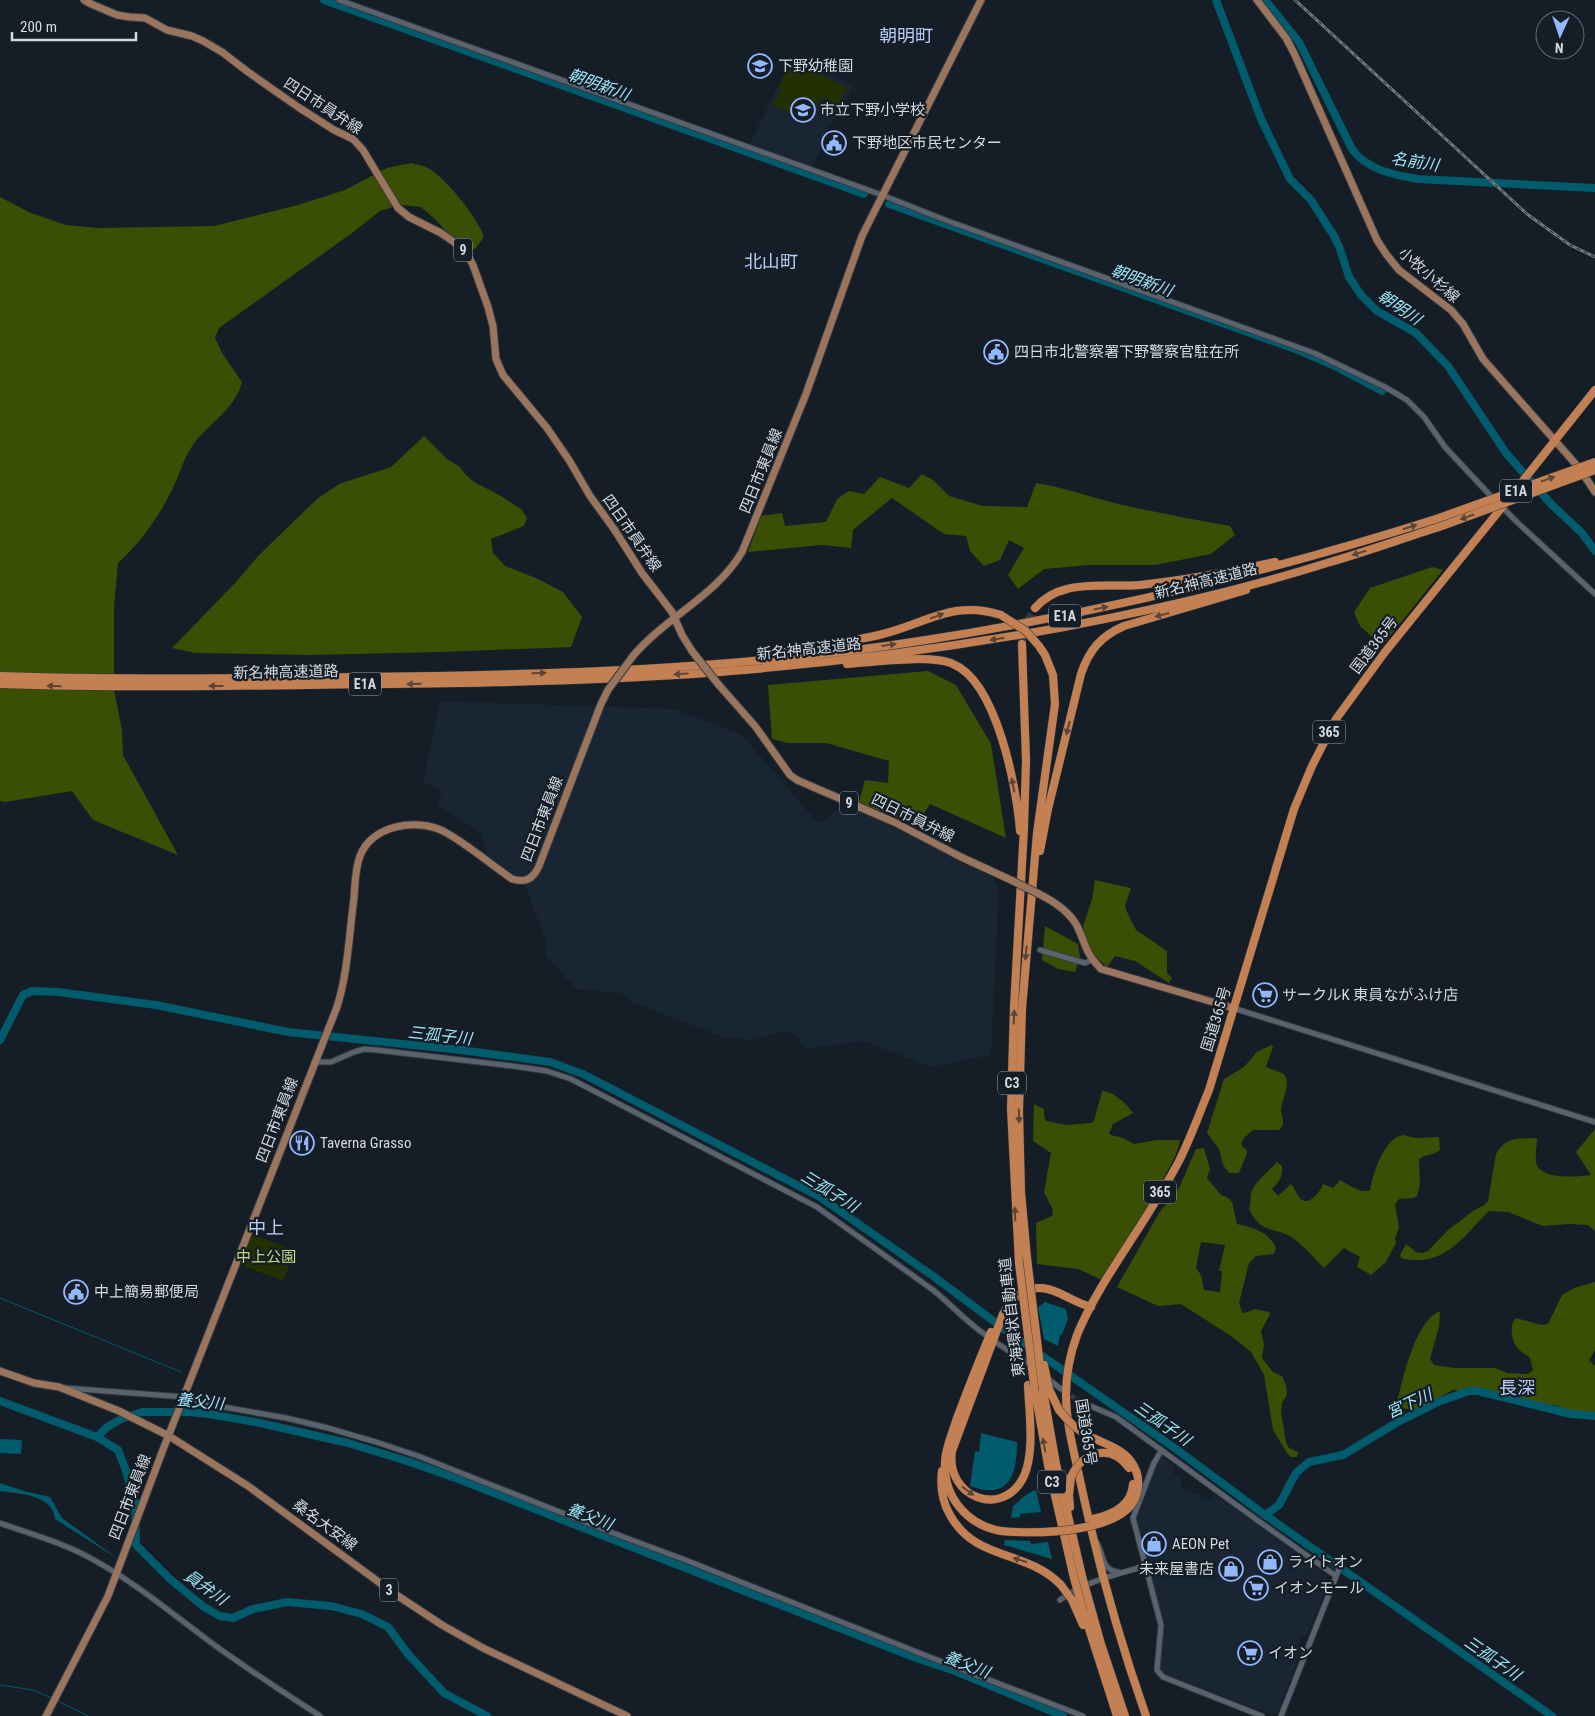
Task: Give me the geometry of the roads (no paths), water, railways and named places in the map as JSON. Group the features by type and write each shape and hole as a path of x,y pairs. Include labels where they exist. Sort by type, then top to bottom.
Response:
{"highway":[{"name":"国道365号","path":"1146,1716 1132,1676 1104,1578 1070,1428 1067,1408 1067,1378 1076,1338 1091,1306 1178,1163 1209,1090 1294,810 1312,766 1332,727 1384,652 1595,390"},
{"name":"新名神高速道路","path":"0,684 118,686 403,684 543,680 730,671 915,651 1065,627 1199,598 1326,564 1595,462"},
{"name":"新名神高速道路","path":"0,676 129,679 401,676 588,671 684,666 858,650 1060,617 1256,572 1383,536 1438,523 1595,470"},
{"path":"1035,608 1050,595 1068,588 1151,584 1220,574 1383,536"},
{"path":"1030,905 1056,773 1081,674 1093,647 1106,635 1124,626 1230,596 1326,564"},
{"path":"684,666 769,655 877,636 900,630 939,614 959,610 980,610 1001,615 1026,631 1040,646 1045,655 1053,676 1055,704 1037,833 1030,905"},
{"path":"1020,903 1026,762 1022,644"},
{"path":"730,671 924,660 944,661 960,667 973,679 983,695 1001,736 1010,770 1019,822 1020,903"},
{"name":"東海環状自動車道","path":"1020,903 1014,1007 1012,1109 1018,1263 1031,1385 1048,1465 1109,1671 1125,1716"},
{"name":"東海環状自動車道","path":"1030,905 1020,1064 1021,1182 1026,1258 1056,1464 1080,1576 1112,1704 1117,1716"},
{"path":"1091,1306 1081,1304 1057,1292 1034,1288 1024,1291 1014,1298 1001,1314 974,1374 942,1470 942,1494 948,1511 962,1532 986,1548 1040,1568 1061,1584 1077,1610 1112,1704"},
{"path":"948,1456 957,1482 974,1496 981,1499 996,1499 1014,1489 1024,1475 1029,1455 1031,1385"},
{"path":"1002,1529 1023,1533 1098,1524 1123,1513 1129,1508 1137,1495 1137,1474 1126,1456 1070,1424 1046,1390"},
{"path":"948,1456 946,1478 948,1488 957,1504 974,1521 987,1528 1002,1529 1050,1527 1097,1518 1112,1513 1125,1504 1132,1493 1133,1487 1132,1474 1120,1458 1108,1453 1096,1454 1084,1459 1074,1470 1071,1477 1069,1504 1080,1576"}],"main road":[{"name":"四日市員弁線","path":"84,0 117,15 130,18 145,18 167,30 192,36 203,41 222,52 298,107 334,130 354,139 363,150 398,208 409,217 441,233 458,245 468,256 488,307 493,326 496,359 503,375 547,428 569,460 590,496 642,573 672,612 692,651 755,726 790,775 797,780 894,822 961,857 1039,894 1069,915 1076,925 1092,960"},
{"name":"四日市東員線","path":"46,1716 108,1596 164,1447 329,1028 342,989 346,969 358,865 361,855 377,835 389,829 408,824 427,826 442,831 454,838 512,879 520,882 527,881 533,877 539,866 601,704 618,674 633,656 674,619 718,584 736,563 742,552 806,394 862,236 981,0"},
{"name":"小牧小杉線","path":"1258,0 1286,38 1294,53 1377,240 1386,254 1399,270 1451,310 1463,324 1483,359 1580,469 1595,492"},
{"path":"1092,960 1102,969 1233,1008"},
{"name":"桑名大安線","path":"0,1371 34,1383 58,1387 119,1411 169,1436 248,1486 394,1594 442,1625 483,1648 628,1716"}],"street":[{"path":"339,0 1314,353 1385,387 1407,400 1416,408 1445,446 1502,507 1595,594"},
{"path":"1040,950 1085,963 1092,960"},
{"path":"1233,1008 1595,1122"},
{"path":"314,1062 331,1062 364,1049 520,1067 547,1071 571,1079 816,1207 933,1290 946,1300 963,1319 992,1336 1060,1388"},
{"path":"58,1387 184,1397 218,1406 286,1418 328,1428 418,1456 613,1534 688,1561 1083,1716"},
{"path":"1078,1401 1116,1417 1161,1451 1337,1574"},
{"path":"1161,1451 1154,1463 1133,1518 1161,1625 1156,1664 1158,1673 1162,1677 1262,1716"},
{"path":"0,1523 77,1551 116,1572 146,1592 202,1636 260,1677 320,1716"},
{"path":"1093,1536 1099,1546 1106,1568 1112,1572 1122,1573"},
{"path":"1281,1716 1341,1564"},
{"path":"1060,1600 1079,1587 1145,1566"}],"water":[{"path":"1045,1302 1066,1309 1068,1319 1062,1335 1060,1335 1058,1346 1044,1339 1038,1307"},
{"path":"981,1433 1017,1442 1017,1454 1012,1474 1008,1482 994,1490 983,1490 970,1486 975,1451 979,1452"},
{"path":"0,1439 22,1440 21,1454 0,1453"},
{"path":"0,1483 50,1497 62,1518 118,1559 55,1519 53,1511 42,1500 0,1491"},
{"path":"1036,1490 1041,1512 1020,1514 1020,1517 1011,1518 1013,1506"},
{"path":"1005,1540 1030,1541 1031,1544 1048,1542 1052,1559 1004,1545"}],"waterway":[{"name":"朝明新川","path":"324,0 864,194"},
{"name":"朝明川","path":"1216,0 1261,119 1290,179 1311,200 1334,236 1349,277 1361,295 1377,311 1416,333 1448,366 1506,453 1552,505 1582,533 1595,551"},
{"name":"名前川","path":"1265,0 1299,42 1352,149 1373,167 1400,176 1418,179 1595,188"},
{"name":"朝明新川","path":"889,204 1298,350 1335,366 1382,391"},
{"name":"三孤子川","path":"0,1040 23,995 32,991 58,992 156,1005 288,1032 461,1050 550,1062 583,1074 820,1197 933,1276 1015,1337 1176,1449 1265,1515 1552,1716"},
{"path":"0,1298 181,1372"},
{"name":"宮下川","path":"1265,1515 1279,1505 1296,1473 1309,1462 1343,1455 1396,1423 1438,1402 1469,1391 1478,1391 1571,1414 1595,1416"},
{"name":"員弁川","path":"0,1401 97,1437 118,1450 135,1501 136,1545 170,1579 204,1607 220,1616 233,1618 253,1609 287,1602 331,1606 362,1614 388,1627 408,1654 444,1693 487,1716"},
{"name":"養父川","path":"97,1437 107,1427 121,1419 142,1412 188,1412 260,1423 348,1443 458,1479 916,1658 955,1671 1063,1716"},
{"path":"0,1685 33,1690 52,1698"},
{"path":"58,1701 88,1716"}],"tunnel":[{"path":"1022,644 1025,626 1035,608"},
{"path":"1065,1391 1079,1401"}],"railway":[{"path":"1295,0 1527,214 1570,245 1595,257"}],"place":[{"name":"下野幼稚園","path":"760,66"},
{"name":"市立下野小学校","path":"803,110"},
{"name":"下野地区市民センター","path":"834,143"},
{"name":"四日市北警察署下野警察官駐在所","path":"996,352"},
{"name":"サークルK 東員ながふけ店","path":"1265,995"},
{"name":"Taverna Grasso","path":"302,1143"},
{"name":"中上簡易郵便局","path":"76,1292"},
{"name":"AEON Pet","path":"1154,1544"},
{"name":"ライトオン","path":"1270,1562"},
{"name":"未来屋書店","path":"1231,1569"},
{"name":"イオンモール","path":"1256,1588"},
{"name":"イオン","path":"1250,1653"}],"district":[{"name":"朝明町","path":"906,36"},
{"name":"北山町","path":"771,262"},
{"name":"中上","path":"266,1228"},
{"name":"長深","path":"1517,1388"}],"park label":[{"name":"中上公園","path":"266,1257"}]}
